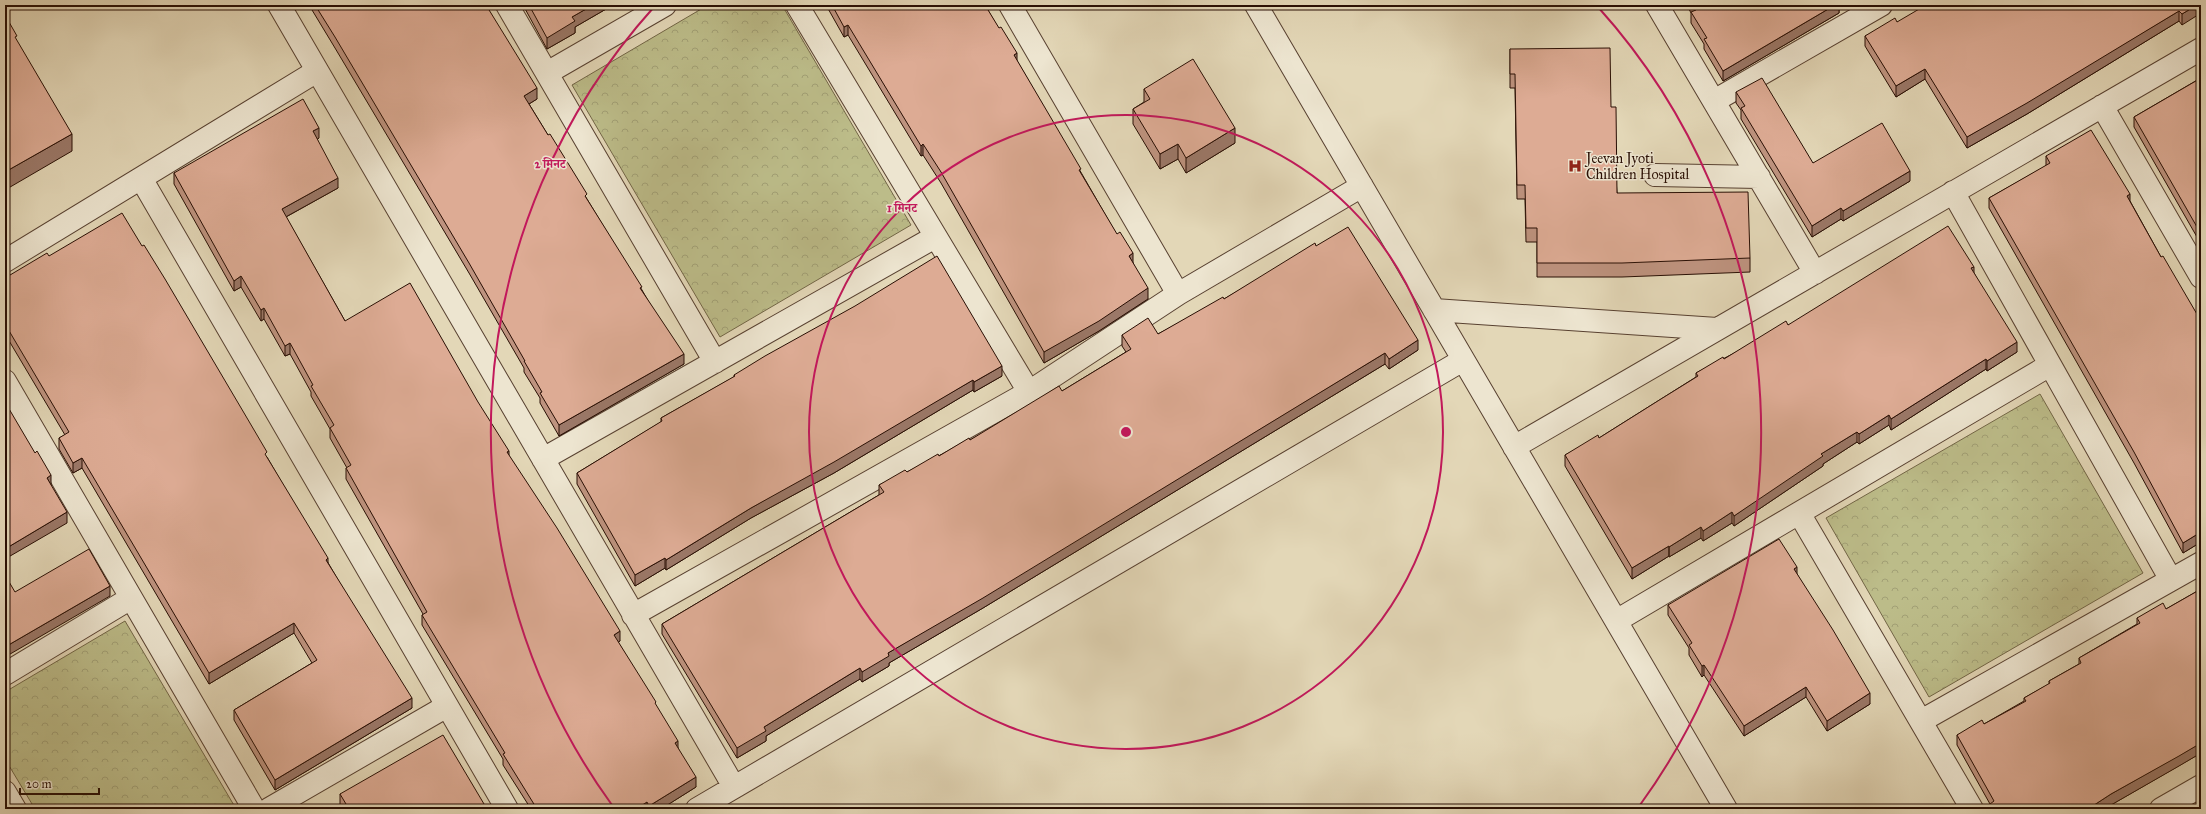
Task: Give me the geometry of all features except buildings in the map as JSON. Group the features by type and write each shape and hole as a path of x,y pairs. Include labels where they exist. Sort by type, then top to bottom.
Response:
{"street":[{"path":"279,5 734,787"},
{"path":"507,5 715,362"},
{"path":"547,73 665,5"},
{"path":"797,5 1029,392"},
{"path":"1010,5 1178,294"},
{"path":"1657,5 1815,273"},
{"path":"1259,7 1434,310 1726,809"},
{"path":"1714,101 1869,8"},
{"path":"1514,447 2201,48"},
{"path":"5,262 142,180 317,71"},
{"path":"2102,106 2201,277"},
{"path":"1655,174 1759,177"},
{"path":"142,180 507,809"},
{"path":"633,615 1029,392 1178,294 1362,186"},
{"path":"1953,192 2171,580"},
{"path":"543,459 935,237"},
{"path":"1434,310 1717,329"},
{"path":"697,809 1464,360"},
{"path":"1616,621 2050,365"},
{"path":"5,382 254,809"},
{"path":"1799,513 1972,809"},
{"path":"1921,721 2201,563"},
{"path":"5,674 131,598"},
{"path":"269,809 447,706"},
{"path":"2161,809 2201,786"},
{"path":"5,792 15,809"}],"green space":[{"path":"708,5 782,5 911,225 720,337 572,85"},
{"path":"2040,394 2143,573 1929,697 1826,518"},
{"path":"125,621 235,807 232,809 35,809 5,759 5,692"}],"place":[{"name":"Jeevan Jyoti Children Hospital","path":"1575,166"}]}
